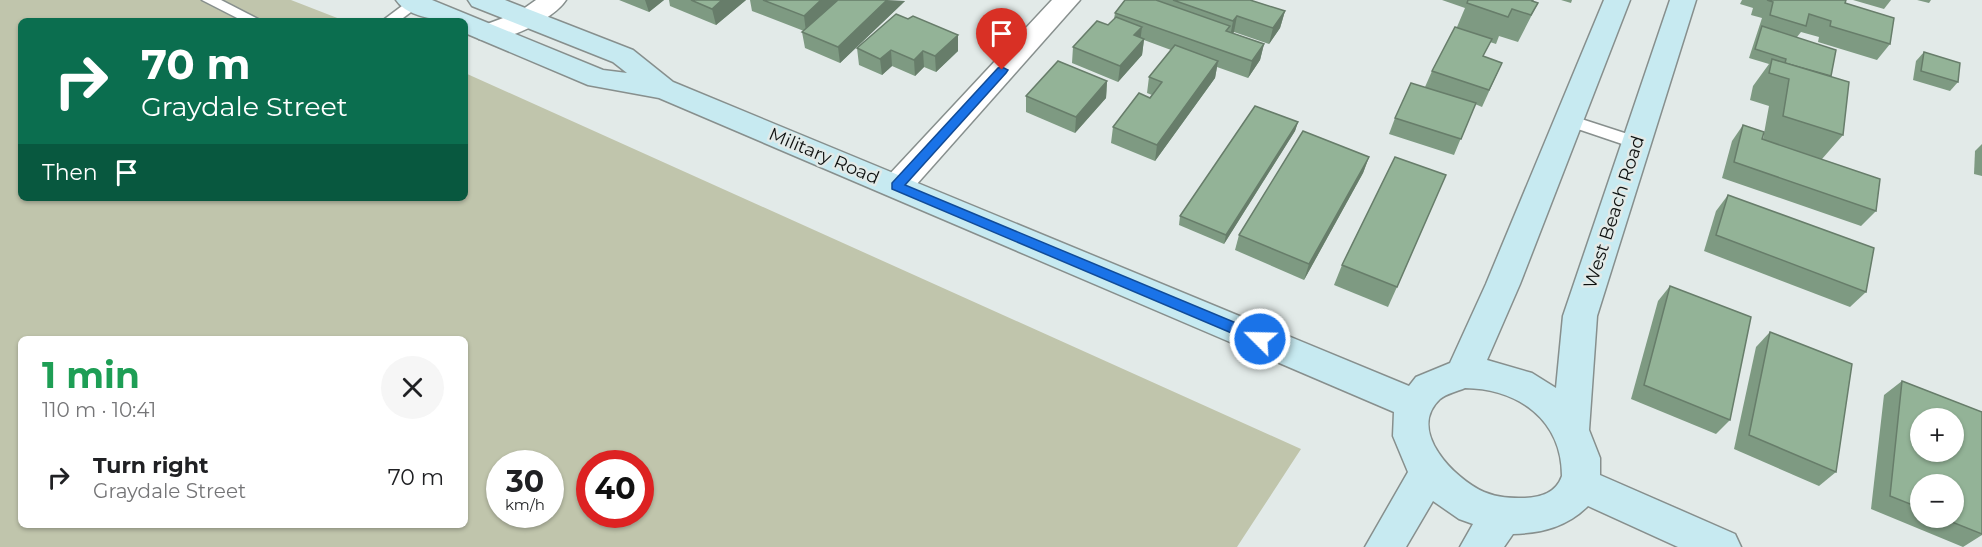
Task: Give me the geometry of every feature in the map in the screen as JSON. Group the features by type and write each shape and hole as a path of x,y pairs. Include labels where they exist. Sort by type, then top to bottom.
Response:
{"street":[{"name":"Military Road","path":"482,0 623,56 665,89"},
{"path":"477,28 528,18 553,0"},
{"path":"897,186 1067,0"},
{"path":"1463,373 1503,284 1617,0"},
{"name":"West Beach Road","path":"1571,429 1580,316 1683,0"},
{"path":"415,1 453,18"},
{"name":"Military Road","path":"477,28 598,78 665,89 1414,404"},
{"path":"1463,373 1487,373 1520,384 1556,409 1571,429 1581,457 1580,484 1569,501 1551,512 1528,518 1503,516 1475,508 1458,498 1428,473 1414,449 1410,425 1414,404 1425,388 1442,378 1463,373"},
{"path":"1385,547 1428,473"},
{"path":"1580,484 1721,547"},
{"path":"1480,547 1503,516"}],"lane":[{"path":"209,0 248,18"},
{"path":"393,18 415,1"},
{"path":"1569,120 1637,143"}],"green space":[{"path":"0,0 291,0 337,18 18,18 18,201 468,201 468,74 1301,449 1237,547 0,547"}],"building":[{"path":"691,0 722,0 712,9"},
{"path":"763,0 821,0 804,16"},
{"path":"838,0 887,0 838,47 802,32"},
{"path":"1125,0 1156,0 1230,26 1226,31 1264,44 1252,61 1115,13"},
{"path":"1173,0 1250,0 1285,11 1273,28 1237,16 1233,21"},
{"path":"1468,0 1533,0 1538,3 1531,15 1512,9 1508,17 1467,3"},
{"path":"1767,0 1846,0 1845,3 1894,18 1890,44 1830,26 1831,21 1809,14 1806,26 1770,15 1773,2"},
{"path":"896,14 908,19 913,16 958,35 935,56 923,51 914,60 891,50 880,59 857,48"},
{"path":"1116,17 1142,27 1134,35 1144,39 1120,66 1073,47 1097,21 1108,25"},
{"path":"1762,26 1836,50 1831,76 1785,63 1786,59 1755,49"},
{"path":"1455,27 1492,39 1483,56 1502,63 1489,90 1432,71"},
{"path":"1175,45 1218,61 1157,145 1113,127 1139,93 1150,98 1162,82 1149,77"},
{"path":"1924,52 1960,63 1958,82 1921,71"},
{"path":"1772,59 1849,82 1843,135 1783,116 1789,79 1769,73"},
{"path":"1058,61 1107,81 1076,117 1026,96"},
{"path":"1411,83 1476,103 1461,139 1395,118"},
{"path":"1255,106 1298,122 1226,235 1180,216"},
{"path":"1743,125 1764,132 1762,139 1880,179 1876,211 1734,162"},
{"path":"1303,131 1369,157 1309,264 1239,235"},
{"path":"1395,157 1446,175 1397,287 1342,265"},
{"path":"1728,195 1874,248 1866,292 1716,235"},
{"path":"1670,286 1751,317 1730,420 1644,385"},
{"path":"1770,332 1852,364 1836,472 1749,435"},
{"path":"1902,381 1982,412 1982,534 1964,527 1964,474 1910,474 1910,504 1890,496"}],"route":[{"path":"1002,70 897,186 1260,339"}]}
